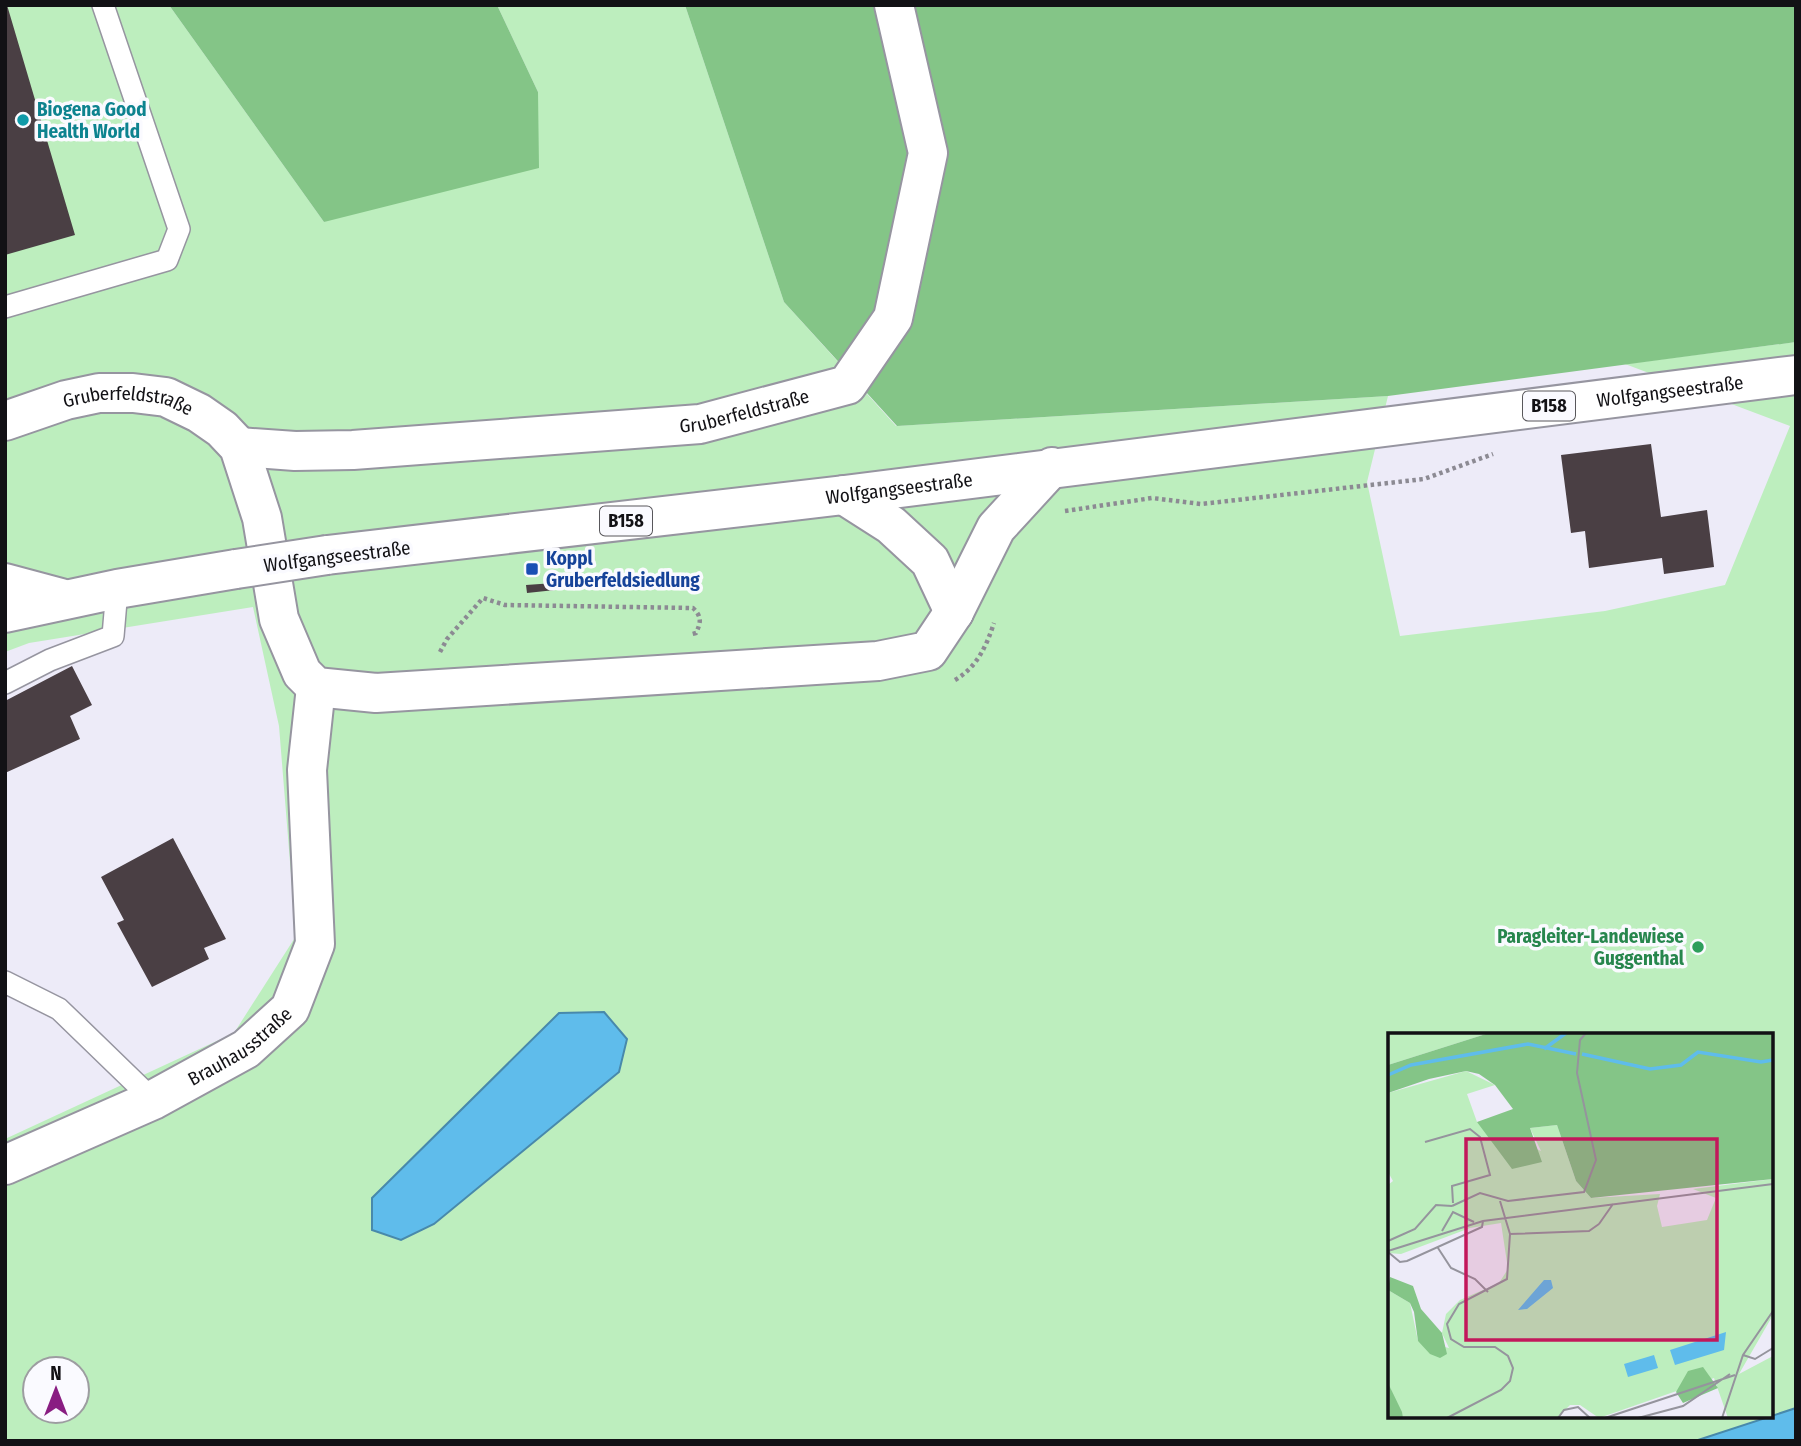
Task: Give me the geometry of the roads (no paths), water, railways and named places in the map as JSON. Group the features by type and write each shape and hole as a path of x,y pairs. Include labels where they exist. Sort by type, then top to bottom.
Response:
{"street":[{"name":"Gruberfeldstraße","path":"239,447 295,452 353,450 700,425 847,384 893,318 928,153 894,5"},
{"name":"Wolfgangseestraße","path":"5,613 117,589 327,555 844,495 1796,375"},
{"name":"Gruberfeldstraße","path":"5,421 66,400 99,393 133,393 166,397 199,413 222,429 239,447 262,519 279,619 302,673 316,687"},
{"path":"316,687 376,694 878,661 928,650 954,612 996,528 1052,467"},
{"path":"844,495 891,525 930,561 954,612"},
{"path":"5,583 67,599"},
{"name":"Brauhausstraße","path":"5,1165 153,1100 246,1049 290,1009 315,944 307,770 316,687"}],"lane":[{"path":"5,307 167,260 179,229 103,5"},
{"path":"5,683 50,660 113,636 117,589"},
{"path":"5,982 59,1009 153,1100"}],"water":[{"path":"604,1012 627,1039 619,1072 434,1224 401,1240 372,1230 372,1198 559,1013"},
{"path":"1796,1408 1796,1441 1695,1441 1765,1418 1773,1418 1773,1416"}],"place":[{"name":"Biogena Good Health World","path":"23,120"},
{"name":"Koppl Gruberfeldsiedlung","path":"532,569"},
{"name":"Paragleiter-Landewiese Guggenthal","path":"1698,947"}]}
